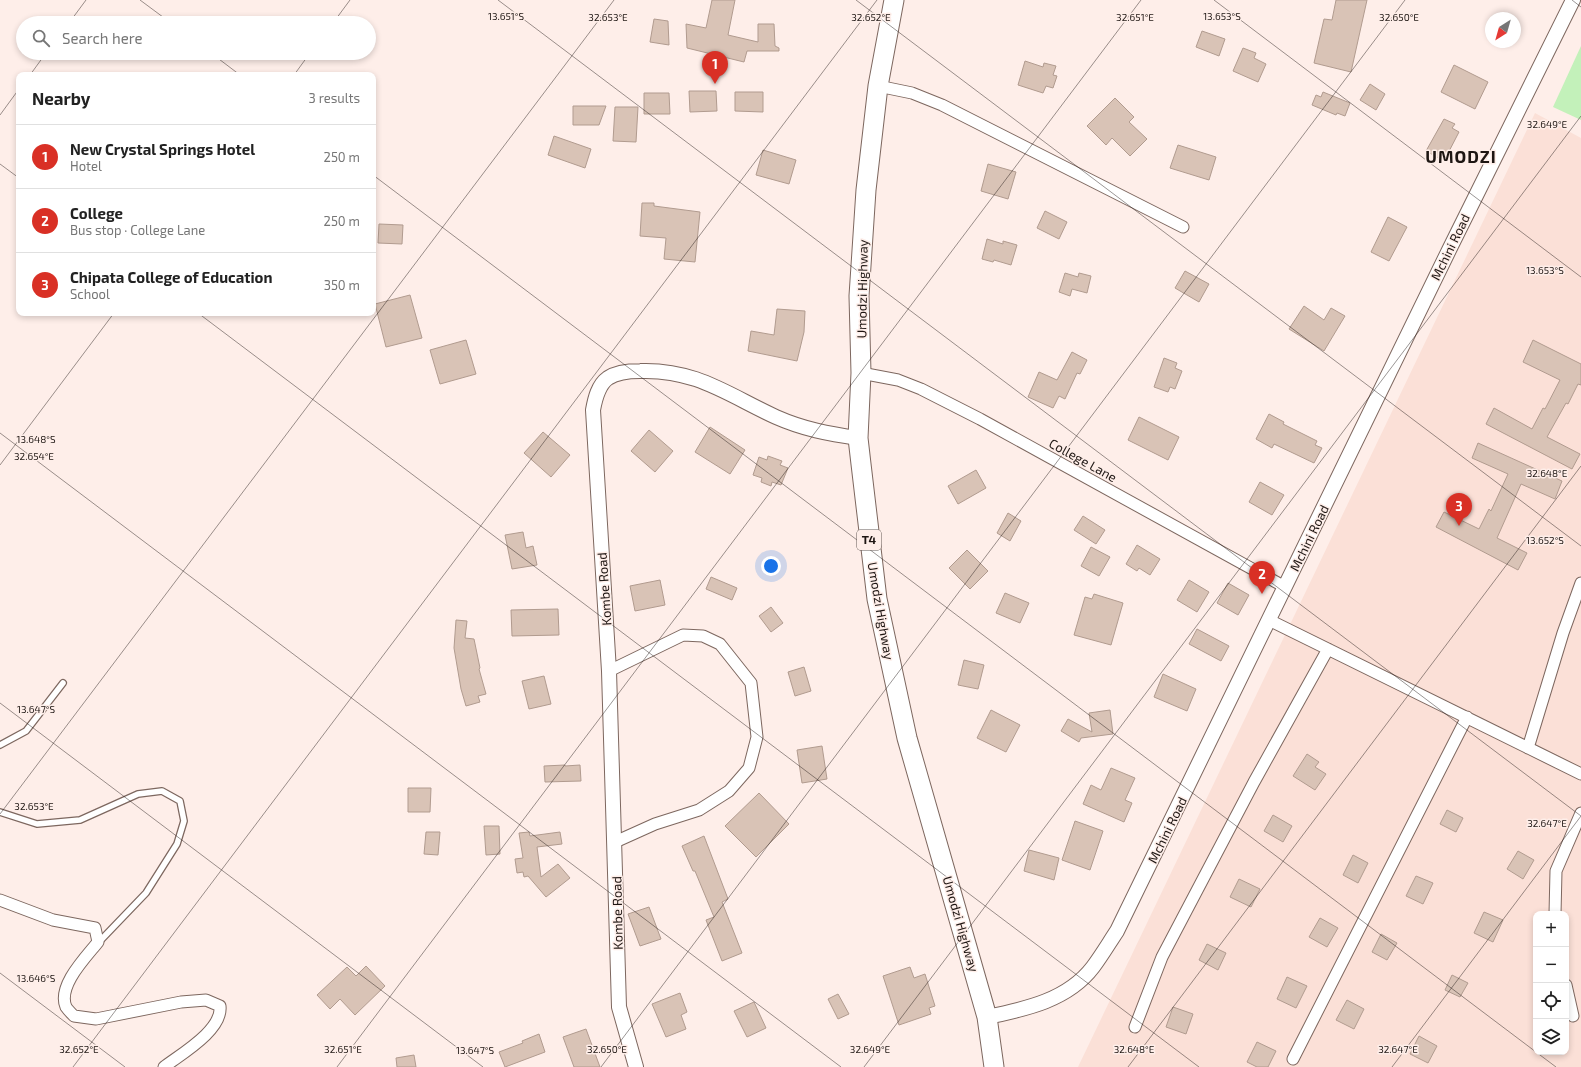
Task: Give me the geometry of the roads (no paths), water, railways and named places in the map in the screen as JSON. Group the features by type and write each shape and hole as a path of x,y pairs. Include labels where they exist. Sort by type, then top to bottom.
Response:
{"highway":[{"name":"Umodzi Highway","path":"894,0 878,86 866,190 859,288 861,373 858,438 877,599 907,738 987,1017 994,1067"}],"street":[{"name":"Mchini Road","path":"987,1017 1024,1009 1055,998 1073,987 1093,967 1117,931 1270,620 1450,248 1573,0"},
{"path":"878,86 912,93 942,105 1183,227"},
{"name":"Kombe Road","path":"636,1067 619,1007 610,671 593,410 597,392 608,378 625,371 654,371 681,374 710,383 777,417 821,433 858,438"},
{"name":"College Lane","path":"861,373 898,380 934,396 987,423 1285,587"},
{"path":"1528,748 1563,633 1581,583"},
{"path":"1270,620 1581,774"},
{"path":"610,671 683,636 703,636 720,644 751,683 756,737 749,768 729,791 700,810 655,824 615,842"},
{"path":"1135,1027 1162,956 1254,782 1328,649"},
{"path":"1293,1059 1467,717"},
{"path":"1555,911 1556,871 1581,813"},
{"path":"0,900 53,920 95,928 98,942 77,968 65,987 66,1006 74,1016 96,1019 181,1002 206,1000 220,1006 221,1012 206,1036 164,1067"},
{"path":"1569,1000 1572,1016"}],"lane":[{"path":"0,745 26,731 64,683"},
{"path":"0,812 37,824 80,820 138,794 162,791 180,800 184,821 177,844 146,893 98,942"}],"place":[{"name":"New Crystal Springs Hotel","path":"715,84"},
{"name":"Chipata College of Education","path":"1459,526"},
{"name":"College","path":"1262,594"}],"district":[{"name":"UMODZI","path":"1461,157"}]}
